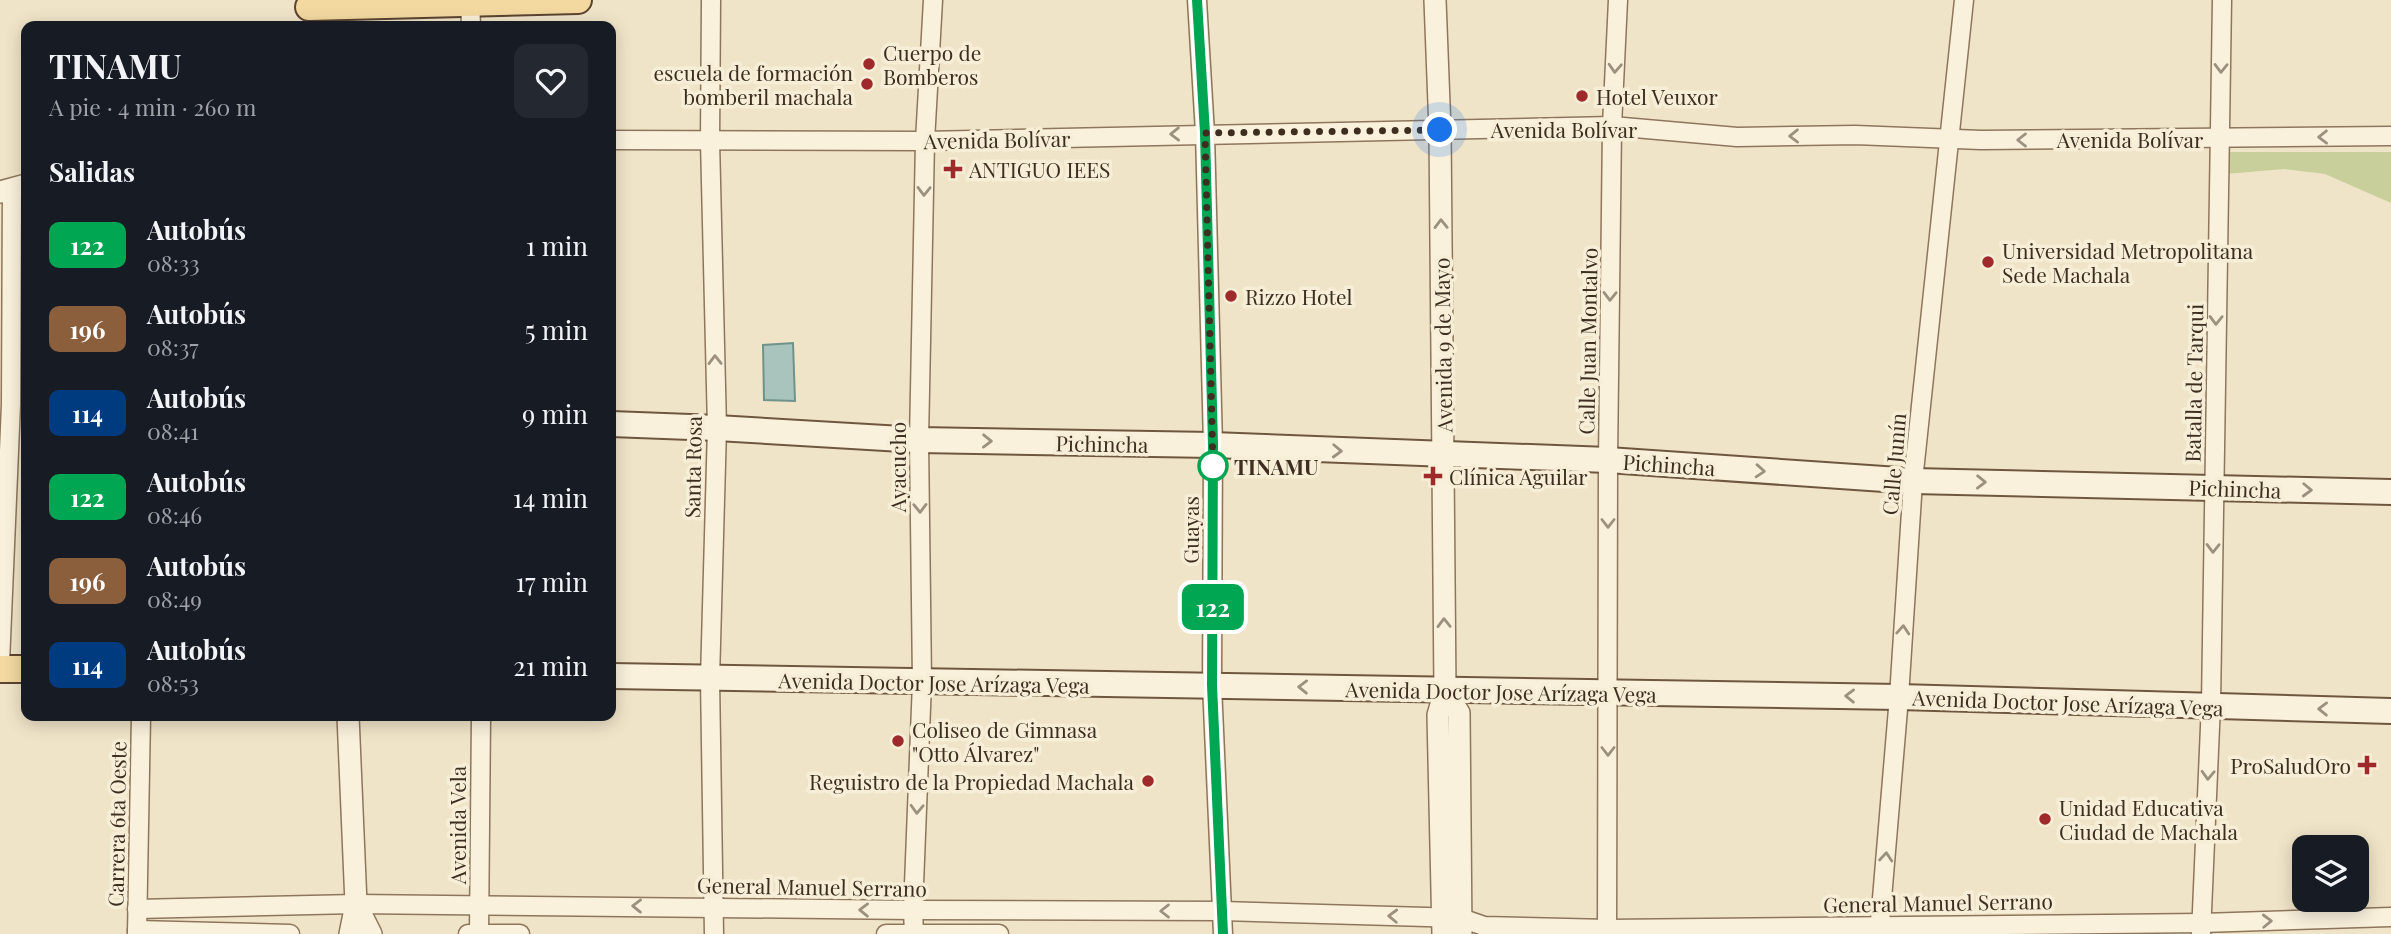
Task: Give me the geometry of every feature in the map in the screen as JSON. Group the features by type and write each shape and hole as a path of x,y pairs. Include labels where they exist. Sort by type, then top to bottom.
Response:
{"main road":[{"path":"318,11 471,10 578,0"},
{"name":"Pichincha","path":"616,424 919,440 1213,445 1608,460 1913,481 2391,492"},
{"path":"0,669 21,669"},
{"name":"Avenida Doctor Jose Arízaga Vega","path":"616,676 1899,697 2391,711"}],"street":[{"name":"Santa Rosa","path":"711,0 710,141 717,428 710,679 714,934"},
{"name":"Ayacucho","path":"914,934 922,681 919,440 925,141 933,0"},
{"name":"Guayas","path":"1197,0 1205,133 1213,445 1212,685 1223,934"},
{"name":"Avenida 9 de Mayo","path":"1435,0 1440,130 1445,691 1437,715 1454,928"},
{"name":"Calle Juan Montalvo","path":"1608,932 1608,460 1612,126 1618,0"},
{"name":"Calle Junín","path":"1880,929 1913,481 1964,0"},
{"name":"Batalla de Tarqui","path":"2202,928 2211,706 2222,0"},
{"name":"Avenida Bolívar","path":"616,140 925,141 1612,126 1737,137 2391,136"},
{"path":"0,663 12,404 13,188"},
{"name":"Carrera 6ta Oeste","path":"137,932 141,721"},
{"path":"348,721 356,904 350,934"},
{"name":"Avenida Vela","path":"479,934 481,721"},
{"path":"356,904 371,934"},
{"name":"General Manuel Serrano","path":"137,909 356,904 913,911 1222,911 1454,928 1484,926 1608,932 2202,928 2391,917"},
{"path":"137,932 290,934"},
{"path":"468,934 520,934"},
{"path":"886,934 999,934"}],"green space":[{"path":"2226,152 2391,152 2391,203 2325,174 2284,169 2226,174"}],"water":[{"path":"793,343 795,401 764,400 763,345"}],"bus line":[{"name":"122","path":"1197,0 1205,133 1213,445 1212,685 1223,934"}],"place":[{"name":"Cuerpo de Bomberos","path":"869,64"},
{"name":"escuela de formación bomberil machala","path":"867,84"},
{"name":"Hotel Veuxor","path":"1582,96"},
{"name":"ANTIGUO IEES","path":"953,169"},
{"name":"Universidad Metropolitana Sede Machala","path":"1988,262"},
{"name":"Rizzo Hotel","path":"1231,296"},
{"name":"TINAMU","path":"1213,466"},
{"name":"Clínica Aguilar","path":"1433,476"},
{"name":"Coliseo de Gimnasa \"Otto Álvarez\"","path":"898,741"},
{"name":"ProSaludOro","path":"2367,765"},
{"name":"Reguistro de la Propiedad Machala","path":"1148,781"},
{"name":"Unidad Educativa Ciudad de Machala","path":"2045,819"}],"route":[{"path":"1213,466 1213,469 1205,133 1440,130"}]}
